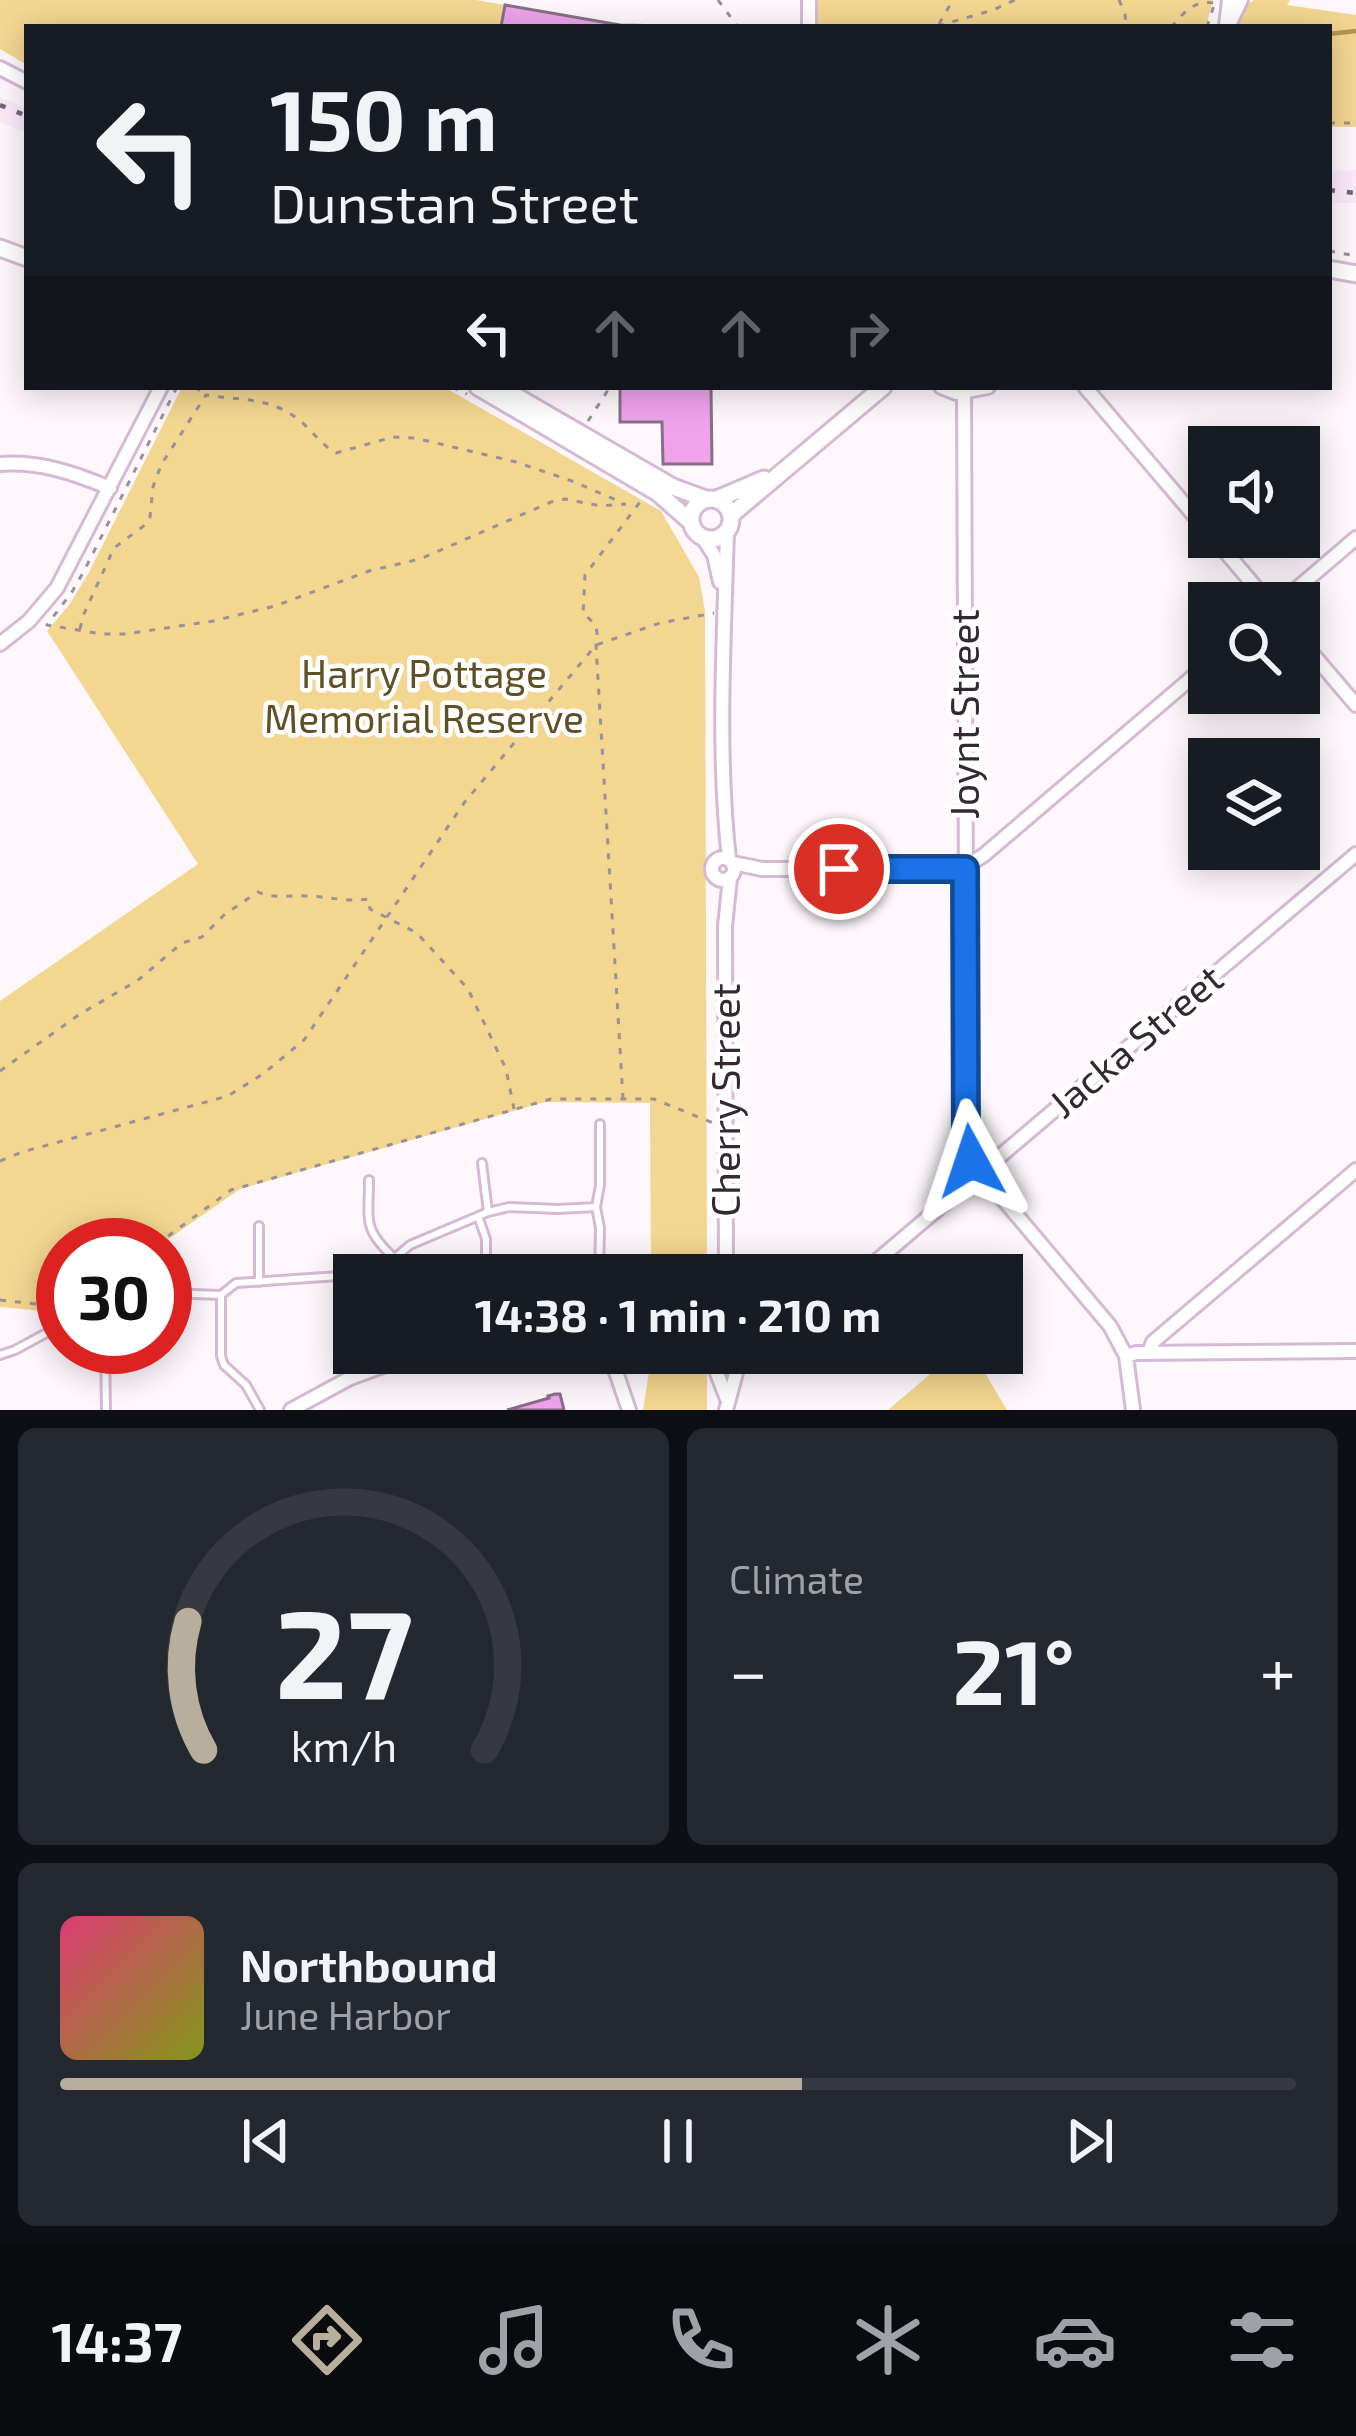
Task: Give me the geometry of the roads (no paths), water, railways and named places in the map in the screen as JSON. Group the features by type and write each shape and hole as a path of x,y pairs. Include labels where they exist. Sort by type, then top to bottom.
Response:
{"street":[{"path":"0,644 57,588 159,390"},
{"path":"483,390 651,489 675,506 697,534 716,538 793,463 879,390"},
{"path":"505,390 673,487 726,505 729,524"},
{"path":"946,390 976,390"},
{"path":"1088,390 1188,508"},
{"name":"Joynt Street","path":"964,393 966,1145 981,1173 1100,1313 1126,1356 1133,1410"},
{"path":"691,522 696,505 749,487 793,463"},
{"path":"0,464 43,466 110,488"},
{"name":"Cherry Street","path":"726,1254 723,595 729,524"},
{"name":"Cherry Street","path":"703,537 714,556 723,595"},
{"path":"1305,582 1356,538"},
{"path":"1231,558 1251,582"},
{"path":"1320,663 1356,705"},
{"path":"726,869 965,866 984,855 1188,681"},
{"name":"Jacka Street","path":"885,1254 1356,854"},
{"path":"1149,1353 1153,1342 1356,1170"},
{"path":"1176,1323 1184,1352"},
{"path":"1126,1356 1356,1352"},
{"path":"292,1410 361,1374"},
{"path":"617,1374 629,1410"},
{"path":"717,1374 727,1405"}],"lane":[{"path":"599,1254 600,1124"},
{"path":"482,1163 488,1212"},
{"path":"369,1180 370,1232 390,1254"},
{"path":"400,1254 410,1245 488,1212 509,1207 596,1207"},
{"path":"478,1216 486,1254"},
{"path":"259,1226 259,1282"},
{"path":"192,1294 221,1295 236,1283 333,1277"},
{"path":"221,1295 224,1365 246,1385 260,1410"},
{"path":"0,1355 36,1339"},
{"path":"106,1374 106,1410"}],"waterway":[{"path":"1332,34 1356,31"}],"railway":[{"path":"0,105 24,115"},
{"path":"1332,190 1356,193"}],"park label":[{"name":"Harry Pottage Memorial Reserve","path":"424,696"}]}
